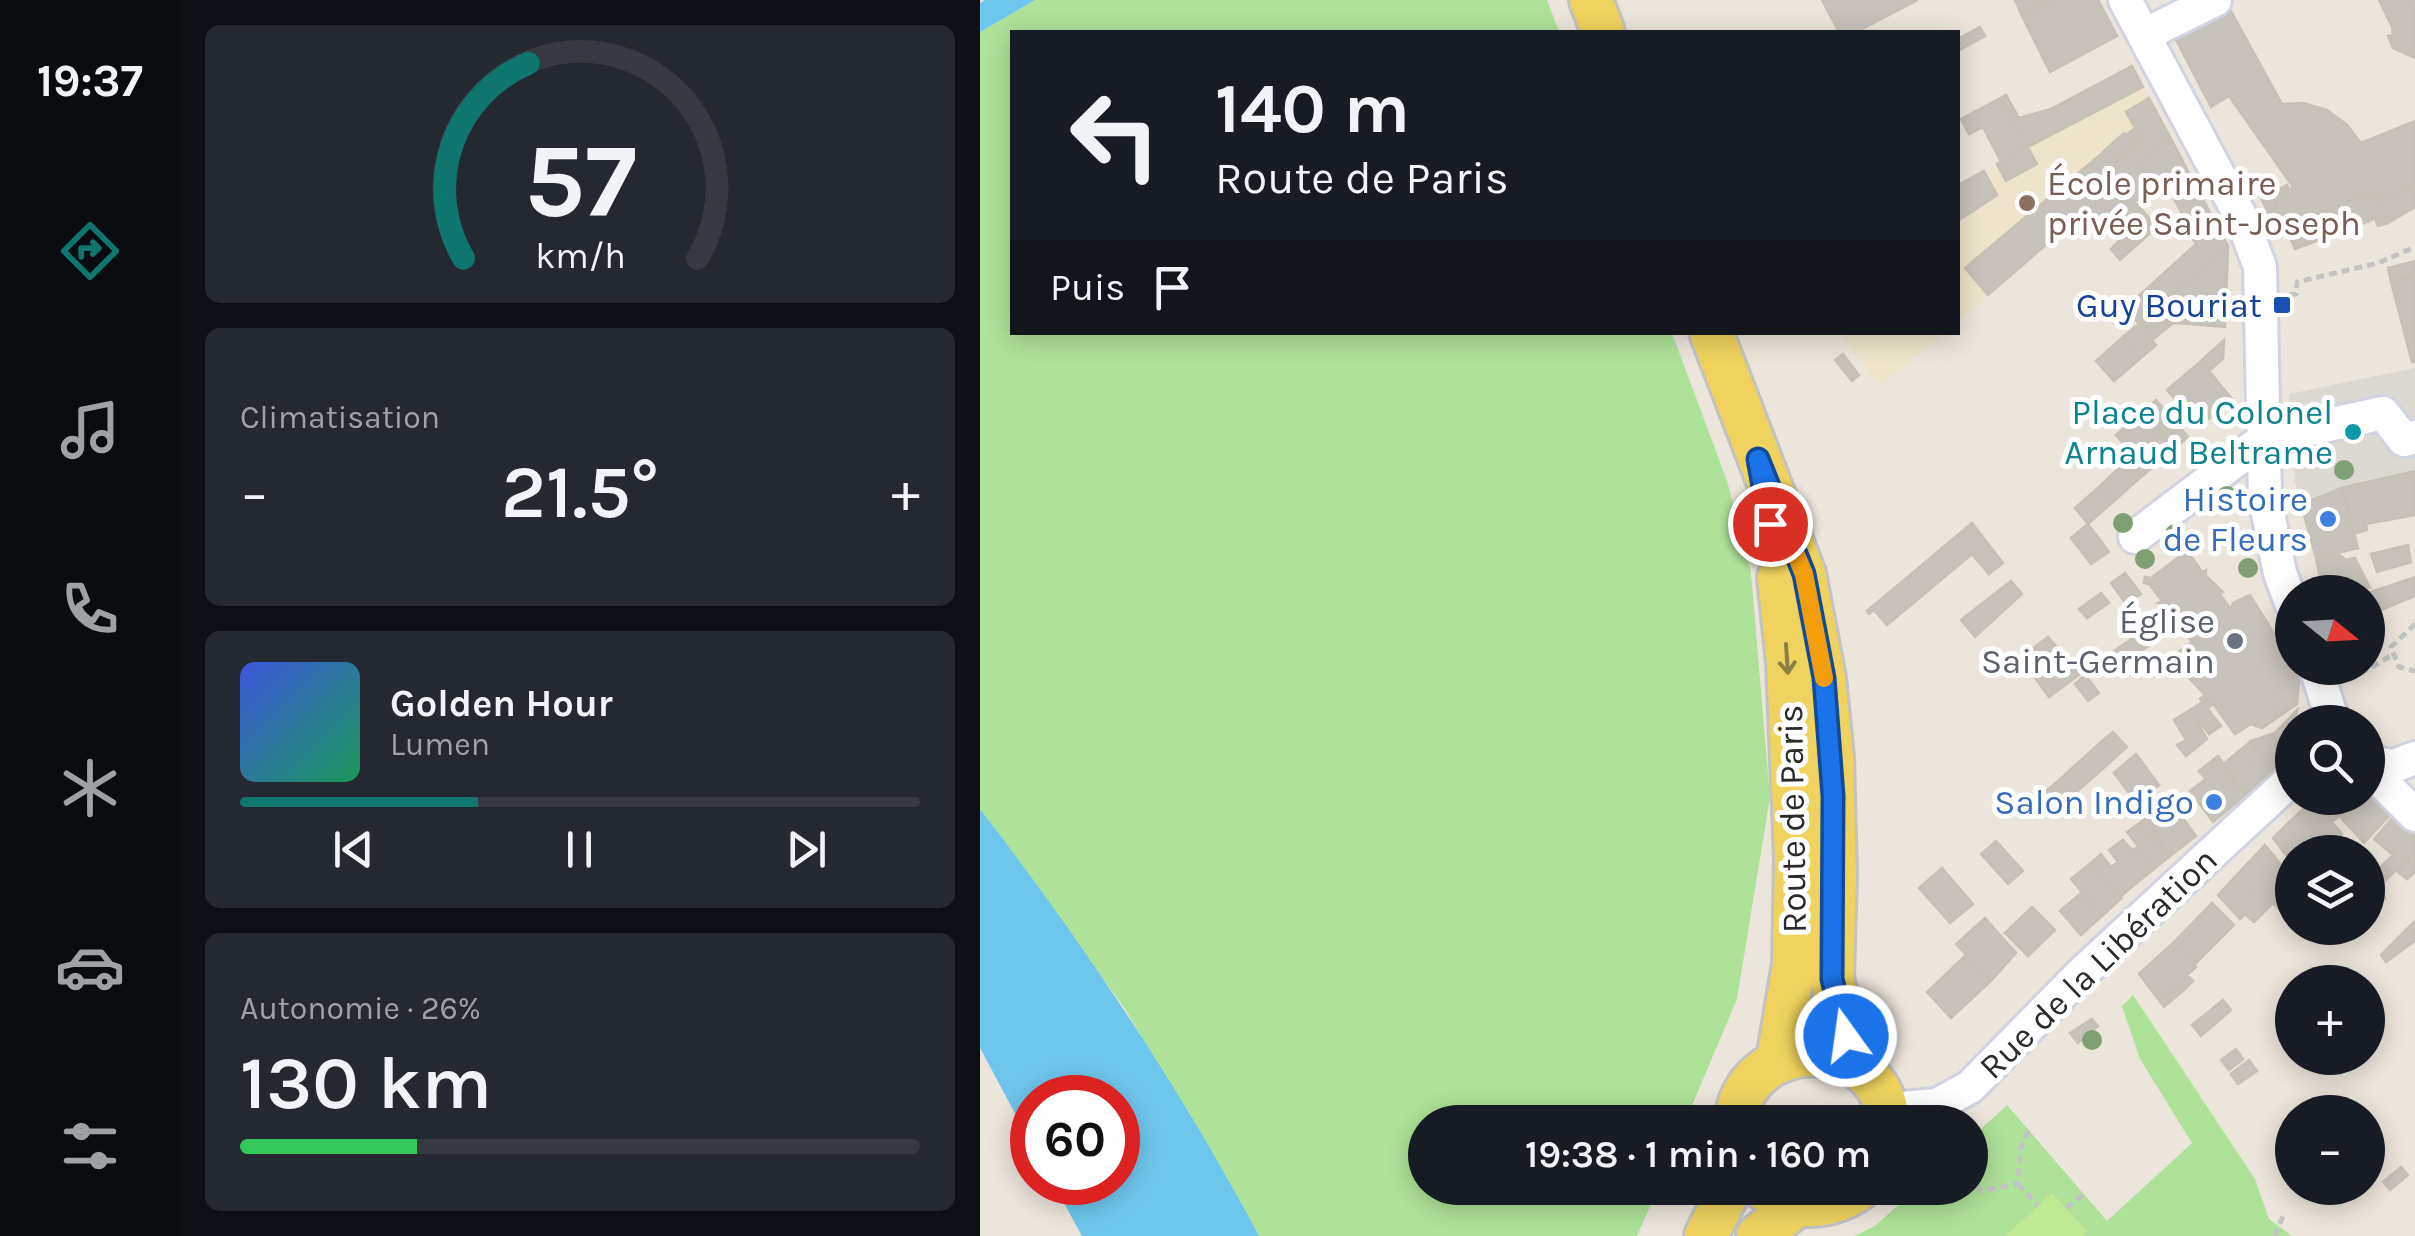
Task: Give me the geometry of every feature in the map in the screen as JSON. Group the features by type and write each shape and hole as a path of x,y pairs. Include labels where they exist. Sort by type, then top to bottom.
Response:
{"main road":[{"path":"1591,0 1602,30"},
{"name":"Route de Paris","path":"1713,335 1804,574 1824,678 1833,796 1832,979 1853,1064"},
{"name":"Route de Paris","path":"1758,459 1788,662 1796,860 1794,964 1778,1060"},
{"path":"1741,1105 1747,1087 1778,1060 1812,1052 1853,1064 1875,1087 1882,1105"},
{"path":"1706,1236 1722,1205"},
{"path":"1758,1236 1775,1205"}],"street":[{"path":"2125,0 2242,218 2260,267 2264,498 2281,575"},
{"path":"2144,35 2214,0"},
{"path":"2136,538 2264,439 2384,413 2404,440 2415,437"},
{"path":"2385,766 2415,758"},
{"path":"2385,783 2415,815"},
{"name":"Rue de la Libération","path":"1937,1105 1970,1087 2081,974 2275,795"}],"path":[{"path":"2262,298 2296,294 2297,282 2378,264 2415,247"},
{"path":"2415,624 2391,648 2399,667 2415,671"},
{"path":"2385,657 2394,654"},
{"path":"2029,1130 2020,1150 2018,1184 2038,1206"},
{"path":"1988,1190 2018,1184"},
{"path":"2066,1208 2083,1195"},
{"path":"2275,1236 2283,1216"}],"shaded area":[{"name":"École primaire privée Saint-Joseph","path":"2143,87 2170,137 1960,319 1960,184"},
{"path":"1841,335 1942,335 1880,387"},
{"name":"Place du Colonel Arnaud Beltrame","path":"2415,368 2415,471 2318,495 2319,499 2301,504 2295,482 2289,394"}],"green space":[{"path":"1035,0 1547,0 1558,30 1010,30 1010,335 1673,335 1727,481 1751,573 1770,797 1737,999 1692,1105 1408,1105 1408,1205 1651,1205 1637,1236 1259,1236 1125,1009 980,809 980,32"},
{"path":"2133,995 2255,1179 2269,1219 2292,1236 1854,1236 1875,1226 1898,1205 1988,1205 1988,1122 2007,1105 2107,1221 2192,1143 2140,1059 2122,1006"},
{"path":"2052,1193 2087,1231 2082,1236 2005,1236"}],"water":[{"path":"1035,0 980,32 980,3"},
{"path":"980,809 1128,1017 1259,1236 1082,1236 1065,1205 1140,1205 1140,1075 1010,1075 1010,1104 980,1048"}],"building":[{"path":"1822,0 1918,0 1860,30 1838,30"},
{"path":"2015,0 2052,0 2022,16"},
{"path":"2052,0 2098,0 2117,36 2050,72 2022,16"},
{"path":"2379,0 2415,0 2415,58 2393,48 2388,36 2393,35 2392,27"},
{"path":"2227,4 2282,104 2303,103 2327,110 2347,125 2361,143 2415,121 2415,185 2380,199 2376,191 2285,226 2274,200 2293,187 2229,96 2211,107 2171,30"},
{"path":"1980,27 1985,36 1960,50 1960,38"},
{"path":"2132,66 2143,87 2028,147 2001,98 2006,95 2019,118 2051,109"},
{"path":"2001,98 2028,147 2001,162 1983,127 1969,134 1961,119"},
{"path":"2149,98 2170,137 1988,295 1965,268 2100,155 2111,167 2142,140 2126,112"},
{"path":"2135,128 2142,140 2111,167 2100,155 2107,148 2116,157 2132,143 2126,135"},
{"path":"2124,133 2132,143 2116,157 2107,148"},
{"path":"2170,137 2189,173 2169,189 2163,177 2135,202 2157,227 2120,260 2111,249 2122,238 2106,220 2090,235 2077,220"},
{"path":"2028,147 2037,164 2006,181 1997,164"},
{"path":"1984,171 1997,195 1960,220 1960,184"},
{"path":"2189,173 2207,207 2187,223 2169,189"},
{"path":"2287,185 2289,189 2274,200 2282,220 2274,224 2261,198"},
{"path":"2415,185 2415,207 2388,223 2380,199"},
{"path":"2376,191 2388,223 2378,226 2375,218 2336,236 2333,230 2317,236 2319,240 2295,249 2285,226"},
{"path":"2207,207 2228,246 2157,308 2143,292 2196,244 2184,225"},
{"path":"2228,246 2225,327 2164,322 2154,311"},
{"path":"2415,261 2415,276 2391,282 2388,268"},
{"path":"2415,276 2415,362 2412,362 2391,282"},
{"path":"2143,292 2157,308 2139,324 2126,307"},
{"path":"2154,311 2172,324 2152,340 2139,324"},
{"path":"2139,324 2156,345 2142,357 2124,336"},
{"path":"2124,336 2142,357 2114,381 2096,361"},
{"path":"2224,340 2223,359 2209,371 2201,361"},
{"path":"1843,354 1859,375 1852,381 1835,360"},
{"path":"2201,361 2232,399 2199,427 2167,390"},
{"path":"2156,400 2176,422 2135,457 2116,435"},
{"path":"2176,422 2188,437 2167,455 2155,440"},
{"path":"2155,440 2167,455 2140,478 2127,463"},
{"path":"2126,453 2131,459 2127,463 2140,478 2113,502 2100,486 2119,468 2114,462"},
{"path":"2415,471 2415,515 2366,524 2367,530 2354,534 2342,488"},
{"path":"2100,486 2113,502 2088,524 2075,508"},
{"name":"Histoire de Fleurs","path":"2342,488 2358,548 2316,558 2301,504"},
{"path":"1972,523 2003,563 1989,574 1972,554 1887,625 1874,610 1869,614 1867,611"},
{"path":"2088,524 2109,552 2091,564 2071,538"},
{"path":"2408,545 2411,562 2377,572 2371,554"},
{"name":"Église Saint-Germain","path":"2185,547 2194,554 2191,556 2223,592 2220,594 2231,610 2233,603 2250,595 2275,635 2275,685 2299,685 2297,704 2275,705 2275,719 2262,728 2251,724 2235,734 2209,698 2203,703 2200,699 2205,695 2185,674 2188,672 2175,654 2192,642 2178,622 2174,625 2150,585 2144,583 2145,577 2151,578 2183,554 2180,551"},
{"path":"2337,553 2346,560 2355,558 2364,575 2320,575 2316,558"},
{"path":"2125,573 2141,594 2126,604 2111,583"},
{"path":"2415,577 2415,596 2385,608 2385,587"},
{"path":"2011,581 2022,594 1975,637 1961,620"},
{"path":"2101,593 2109,603 2087,618 2079,609"},
{"path":"2155,618 2166,633 2144,649 2133,633"},
{"path":"2136,636 2144,649 2123,663 2114,651"},
{"path":"2048,637 2080,674 2049,697 2020,658"},
{"path":"2085,675 2099,693 2088,701 2075,684"},
{"path":"2209,698 2214,704 2207,708 2221,726 2209,734 2190,710"},
{"path":"2190,710 2207,739 2186,756 2177,745 2186,740 2174,720"},
{"path":"2113,732 2127,747 2117,756 2103,740"},
{"path":"2275,733 2274,771 2251,741"},
{"path":"2103,740 2117,756 2072,796 2058,781"},
{"path":"2251,741 2274,771 2245,795 2221,766"},
{"path":"2136,754 2159,785 2137,804 2114,773"},
{"path":"2218,756 2245,795 2230,808 2199,771"},
{"path":"2206,779 2230,808 2213,822 2190,791"},
{"path":"2058,781 2072,796 2059,808 2045,792"},
{"path":"2172,803 2196,836 2169,857 2148,821"},
{"path":"2385,810 2390,815 2371,835 2357,835 2338,815 2385,815"},
{"path":"2302,815 2336,815 2332,822 2342,834 2318,835"},
{"path":"2302,815 2318,835 2295,835 2286,825"},
{"path":"2393,817 2415,836 2415,851 2385,881 2385,863 2393,855 2385,848 2385,835 2377,835"},
{"path":"2146,818 2156,831 2147,838 2137,825"},
{"path":"2137,825 2147,838 2152,834 2169,857 2155,868 2127,832"},
{"path":"2286,825 2295,835 2276,835"},
{"path":"2123,840 2132,850 2138,847 2155,868 2121,896 2092,862 2101,854 2111,867 2118,862 2109,850"},
{"path":"1996,841 2023,871 2008,884 1981,854"},
{"path":"2265,845 2275,857 2275,905 2254,922 2245,914 2240,919 2218,895"},
{"path":"2415,851 2415,872 2407,879 2397,871"},
{"path":"2092,862 2122,898 2102,916 2071,879"},
{"path":"1942,868 1973,904 1950,923 1919,888"},
{"path":"2081,893 2102,916 2081,935 2060,911"},
{"path":"2212,903 2234,925 2194,965 2173,943"},
{"path":"2032,907 2055,930 2028,956 2005,933"},
{"path":"1985,918 2016,953 1991,981 1956,944"},
{"path":"2415,921 2415,941 2386,962 2381,955"},
{"path":"2173,943 2196,967 2187,975 2193,981 2184,990 2178,983 2159,1000 2139,974"},
{"path":"1966,955 1991,981 1951,1018 1927,992"},
{"path":"2178,983 2184,990 2164,1007 2159,1000"},
{"path":"2223,1000 2231,1010 2201,1036 2192,1025"},
{"path":"2092,1019 2098,1026 2078,1043 2070,1033"},
{"path":"2236,1049 2243,1059 2229,1070 2221,1060"},
{"path":"2249,1060 2257,1071 2238,1084 2231,1074"},
{"path":"2401,1167 2408,1175 2390,1190 2385,1180"}],"slow traffic":[{"path":"1794,550 1804,574 1824,678"}],"place":[{"name":"École primaire privée Saint-Joseph","path":"2027,203"},
{"name":"Guy Bouriat","path":"2282,305"},
{"name":"Place du Colonel Arnaud Beltrame","path":"2353,432"},
{"name":"Histoire de Fleurs","path":"2328,519"},
{"name":"Église Saint-Germain","path":"2235,641"},
{"name":"Salon Indigo","path":"2214,802"}],"route":[{"path":"1770,524 1758,459 1804,574 1824,678 1832,757 1832,979 1846,1036"}]}
